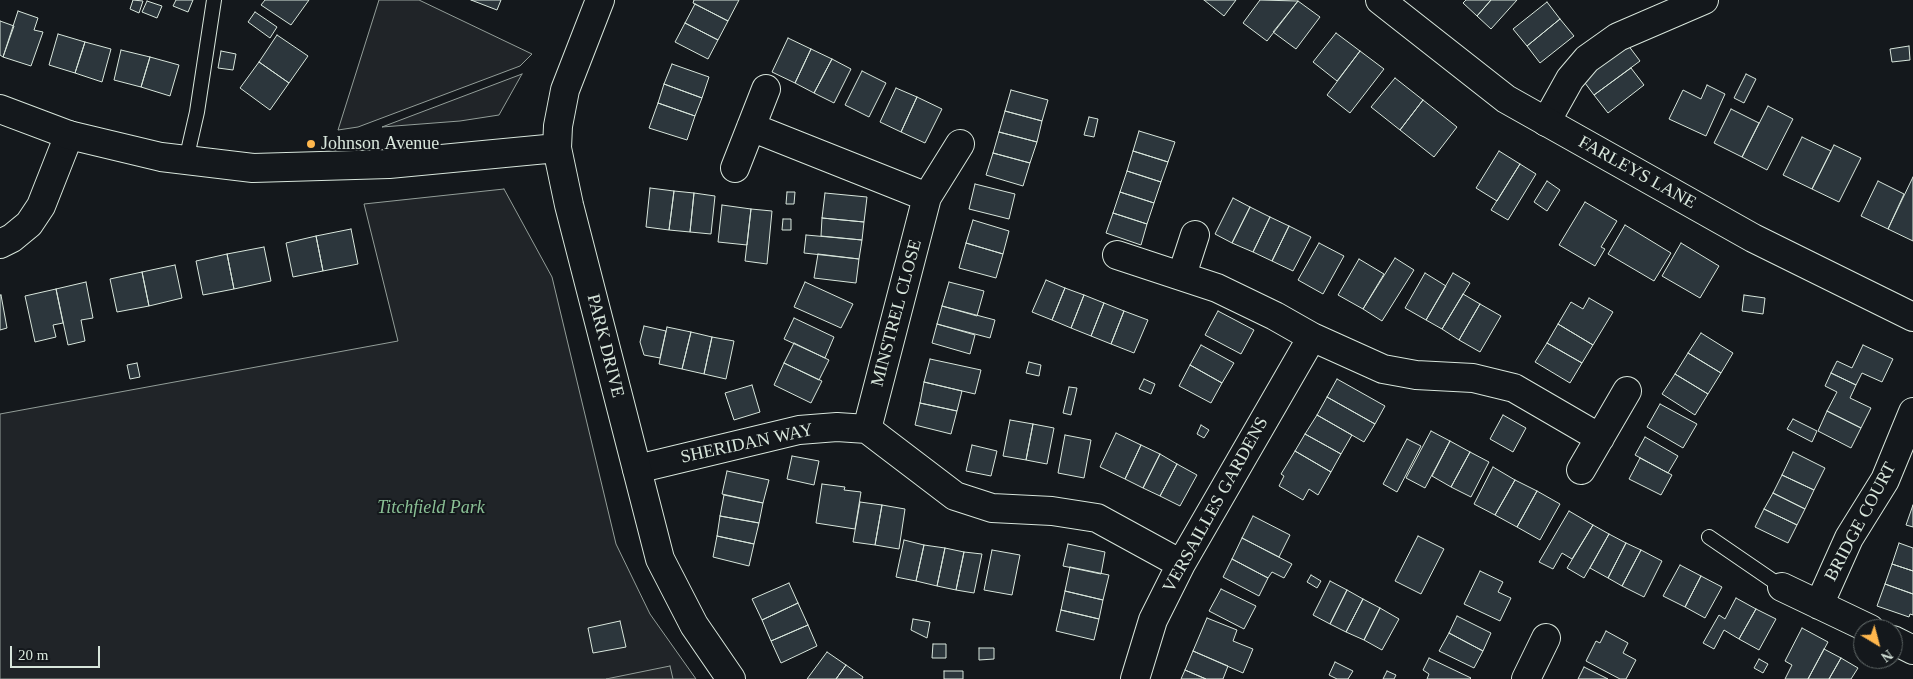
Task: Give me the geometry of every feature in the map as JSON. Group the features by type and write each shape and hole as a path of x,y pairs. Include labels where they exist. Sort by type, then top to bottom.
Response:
{"street":[{"name":"PARK DRIVE","path":"600,0 565,90 558,126 557,148 569,205 660,559 694,625 731,679"},
{"name":"FARLEYS LANE","path":"1380,0 1506,99 1753,238 1913,317"},
{"path":"1546,122 1570,78 1587,59 1618,37 1667,7 1704,0"},
{"path":"735,168 766,90"},
{"path":"0,109 68,135 161,157 253,168 389,164 557,148"},
{"path":"751,127 927,197"},
{"path":"0,244 12,238 29,224 41,206 68,135"},
{"name":"MINSTREL CLOSE","path":"867,429 927,197 960,144"},
{"path":"1182,275 1195,235"},
{"path":"1117,255 1182,275 1226,292 1312,337 1384,369 1416,375 1472,378 1514,388 1600,438"},
{"name":"VERSAILLES GARDENS","path":"1135,679 1153,620 1181,564 1312,337"},
{"path":"1581,470 1627,391"},
{"name":"BRIDGE COURT","path":"1819,604 1849,538 1886,480 1913,412"},
{"name":"SHERIDAN WAY","path":"637,469 799,430 836,427 867,429"},
{"path":"867,429 955,496 992,508 1052,511 1097,518 1181,564"},
{"path":"1782,587 1853,621"},
{"path":"1526,679 1546,638"}],"lane":[{"path":"186,160 197,112 214,0"},
{"path":"1709,538 1782,587"}],"green space":[{"path":"379,0 419,0 532,54 520,66 358,127 338,130"},
{"path":"522,74 499,115 460,121 382,127"},
{"name":"Titchfield Park","path":"504,189 552,277 616,544 650,614 696,679 0,679 0,414 398,341 364,204"}],"shaded area":[{"path":"670,666 673,679 606,679"}],"building":[{"path":"133,0 143,1 139,13 130,9"},
{"path":"176,0 193,0 188,12 173,6"},
{"path":"265,0 309,0 291,25 261,5"},
{"path":"471,0 501,0 497,10"},
{"path":"694,0 739,0 728,21 693,3"},
{"path":"1204,0 1236,0 1224,16"},
{"path":"1260,0 1298,1 1267,41 1243,23"},
{"path":"1466,0 1491,0 1477,16 1463,3"},
{"path":"1491,0 1517,0 1491,29 1477,16"},
{"path":"147,1 162,6 157,18 142,12"},
{"path":"1298,1 1320,17 1296,49 1273,32"},
{"path":"1547,2 1560,19 1527,46 1513,29"},
{"path":"695,4 728,21 718,40 685,23"},
{"path":"18,11 38,18 34,30 43,32 31,66 3,57"},
{"path":"255,12 277,27 270,38 248,22"},
{"path":"1560,19 1574,36 1540,63 1527,46"},
{"path":"0,21 14,26 3,57 0,55"},
{"path":"685,23 718,40 708,59 675,42"},
{"path":"1336,33 1360,51 1337,81 1313,62"},
{"path":"58,34 85,42 75,73 49,65"},
{"path":"277,35 308,56 289,83 259,62"},
{"path":"788,38 811,49 795,83 772,72"},
{"path":"85,42 111,49 102,82 75,73"},
{"path":"1628,45 1640,61 1594,95 1582,79"},
{"path":"1909,46 1910,60 1892,62 1890,49"},
{"path":"811,49 832,59 814,93 795,83"},
{"path":"121,50 150,57 141,87 114,80"},
{"path":"221,51 236,54 233,70 218,68"},
{"path":"1360,51 1384,69 1350,113 1327,95"},
{"path":"150,57 179,65 170,96 141,87"},
{"path":"832,59 851,69 834,103 814,93"},
{"path":"259,62 289,83 270,110 240,88"},
{"path":"672,64 709,77 702,98 664,84"},
{"path":"1631,68 1644,85 1608,113 1594,95"},
{"path":"862,71 886,83 869,117 845,105"},
{"path":"1746,74 1756,79 1744,103 1734,98"},
{"path":"1395,78 1423,100 1400,130 1371,107"},
{"path":"664,84 702,98 695,116 658,103"},
{"path":"1707,85 1725,94 1706,136 1669,119 1683,90 1701,99"},
{"path":"896,88 917,97 901,132 880,122"},
{"path":"1011,90 1048,100 1042,121 1005,111"},
{"path":"917,97 942,109 925,143 901,132"},
{"path":"1423,100 1457,127 1434,157 1400,130"},
{"path":"658,103 695,116 687,140 649,128"},
{"path":"1768,106 1793,119 1767,170 1742,157"},
{"path":"1731,109 1759,123 1742,157 1714,143"},
{"path":"1005,111 1042,121 1037,142 999,132"},
{"path":"1089,117 1098,119 1094,137 1084,135"},
{"path":"1139,131 1175,142 1168,162 1133,151"},
{"path":"999,132 1037,142 1030,163 993,153"},
{"path":"1802,137 1831,151 1812,189 1783,175"},
{"path":"1834,145 1861,158 1839,202 1812,189"},
{"path":"1133,151 1168,162 1161,182 1127,171"},
{"path":"1499,151 1520,164 1497,201 1476,188"},
{"path":"993,153 1030,163 1023,186 986,175"},
{"path":"1520,164 1536,174 1508,220 1491,210"},
{"path":"1127,171 1161,182 1154,203 1120,192"},
{"path":"1913,177 1913,241 1888,229"},
{"path":"1547,181 1560,190 1547,211 1534,202"},
{"path":"1878,181 1904,194 1888,229 1861,216"},
{"path":"975,184 1015,194 1009,219 969,209"},
{"path":"650,188 674,191 669,230 646,227"},
{"path":"674,191 694,193 690,232 669,230"},
{"path":"787,192 795,192 794,204 786,204"},
{"path":"1120,192 1154,203 1147,224 1113,213"},
{"path":"694,193 715,196 711,234 690,232"},
{"path":"825,193 867,197 864,222 822,218"},
{"path":"1233,198 1250,207 1232,243 1215,234"},
{"path":"1585,202 1617,221 1601,247 1605,249 1595,266 1559,245"},
{"path":"722,205 751,209 747,245 718,242"},
{"path":"1250,207 1270,217 1253,252 1232,243"},
{"path":"751,209 772,211 767,264 745,261"},
{"path":"1113,213 1147,224 1141,245 1106,233"},
{"path":"1270,217 1289,226 1272,261 1253,252"},
{"path":"822,218 864,222 862,240 821,236"},
{"path":"783,219 791,219 791,230 782,230"},
{"path":"973,220 1009,231 1003,254 966,243"},
{"path":"1625,225 1671,253 1654,281 1608,254"},
{"path":"1289,226 1311,237 1293,271 1272,261"},
{"path":"351,229 358,264 323,271 316,236"},
{"path":"806,235 862,240 859,259 804,253"},
{"path":"316,236 323,271 293,277 286,243"},
{"path":"966,243 1003,254 996,278 959,268"},
{"path":"1319,243 1344,256 1323,294 1298,280"},
{"path":"1681,243 1719,266 1700,298 1662,276"},
{"path":"264,247 271,281 234,289 227,254"},
{"path":"227,254 234,289 203,295 196,261"},
{"path":"818,254 859,259 856,283 814,278"},
{"path":"1395,258 1414,270 1382,321 1363,309"},
{"path":"1359,259 1384,274 1363,309 1338,295"},
{"path":"175,265 182,298 149,306 142,272"},
{"path":"142,272 149,306 117,312 110,279"},
{"path":"1425,273 1446,286 1426,320 1405,308"},
{"path":"1453,273 1470,283 1442,329 1426,320"},
{"path":"1046,280 1065,288 1052,320 1032,312"},
{"path":"86,282 93,318 81,320 85,341 68,345 56,289"},
{"path":"805,282 853,304 841,328 794,307"},
{"path":"949,282 984,291 977,316 942,306"},
{"path":"1065,288 1084,295 1071,328 1052,320"},
{"path":"56,289 63,323 53,325 56,337 35,342 25,296"},
{"path":"1463,294 1480,304 1459,340 1442,329"},
{"path":"0,295 7,328 0,330"},
{"path":"1084,295 1104,303 1091,336 1071,328"},
{"path":"1744,295 1765,298 1763,314 1742,311"},
{"path":"1589,298 1613,312 1593,345 1558,324 1571,302 1583,309"},
{"path":"1104,303 1124,311 1111,344 1091,336"},
{"path":"1480,304 1501,316 1480,352 1459,340"},
{"path":"942,306 995,320 990,338 937,324"},
{"path":"1124,311 1148,320 1134,353 1111,344"},
{"path":"1218,311 1254,330 1241,354 1205,335"},
{"path":"794,318 834,337 825,358 784,339"},
{"path":"937,324 975,335 970,354 932,343"},
{"path":"1558,324 1593,345 1582,363 1547,343"},
{"path":"644,326 666,331 660,358 644,355 640,342"},
{"path":"667,327 691,332 682,369 659,364"},
{"path":"691,332 712,337 704,374 682,369"},
{"path":"1701,333 1733,353 1721,373 1688,353"},
{"path":"712,337 734,341 726,379 704,374"},
{"path":"794,343 829,360 819,380 784,363"},
{"path":"1547,343 1582,363 1570,383 1535,362"},
{"path":"1201,345 1234,363 1222,383 1190,365"},
{"path":"1863,345 1893,359 1882,382 1862,373 1856,385 1831,373 1837,361 1852,368"},
{"path":"1688,353 1721,373 1708,394 1675,374"},
{"path":"930,359 981,370 975,394 924,382"},
{"path":"1029,362 1041,365 1039,376 1026,373"},
{"path":"137,363 140,377 130,379 127,365"},
{"path":"784,363 822,381 811,403 774,385"},
{"path":"1190,365 1222,383 1211,403 1179,386"},
{"path":"1831,373 1856,385 1850,398 1871,408 1861,428 1827,411 1837,392 1825,386"},
{"path":"1675,374 1708,394 1695,415 1662,394"},
{"path":"1144,379 1155,384 1151,394 1139,389"},
{"path":"1337,379 1385,406 1375,424 1327,397"},
{"path":"924,382 962,391 957,411 920,403"},
{"path":"752,385 760,412 734,420 725,393"},
{"path":"1069,387 1077,388 1071,415 1063,413"},
{"path":"1327,397 1375,424 1364,442 1317,415"},
{"path":"920,403 957,411 951,434 915,425"},
{"path":"1660,404 1697,424 1683,448 1647,427"},
{"path":"1827,411 1861,428 1851,448 1818,431"},
{"path":"1317,415 1352,435 1341,454 1305,434"},
{"path":"1503,415 1526,428 1513,452 1490,439"},
{"path":"1793,419 1817,431 1812,442 1787,429"},
{"path":"1010,420 1033,424 1026,460 1003,456"},
{"path":"1033,424 1054,428 1047,464 1026,460"},
{"path":"1201,425 1209,430 1204,438 1197,434"},
{"path":"1431,431 1450,441 1425,488 1406,478"},
{"path":"1116,433 1141,445 1125,479 1100,467"},
{"path":"1305,434 1341,454 1331,472 1295,451"},
{"path":"1065,435 1091,440 1084,478 1058,473"},
{"path":"1645,437 1678,456 1668,473 1635,455"},
{"path":"1407,439 1421,446 1397,492 1383,484"},
{"path":"1450,441 1470,452 1451,487 1432,476"},
{"path":"972,445 997,451 991,476 966,471"},
{"path":"1141,445 1160,454 1143,488 1125,479"},
{"path":"1295,451 1331,472 1318,495 1309,489 1303,500 1279,486 1284,476 1281,474"},
{"path":"1470,452 1489,462 1471,497 1451,487"},
{"path":"1793,452 1825,468 1814,490 1782,475"},
{"path":"1160,454 1177,464 1160,496 1143,488"},
{"path":"792,456 819,461 814,485 787,479"},
{"path":"1640,458 1672,475 1661,495 1629,479"},
{"path":"1177,464 1197,475 1180,506 1160,496"},
{"path":"1493,467 1515,480 1495,515 1474,504"},
{"path":"727,471 769,480 763,503 722,494"},
{"path":"1782,475 1814,490 1805,509 1773,493"},
{"path":"1515,480 1537,491 1517,527 1495,515"},
{"path":"822,484 845,487 844,490 861,492 855,529 816,523"},
{"path":"1537,491 1560,504 1540,540 1517,527"},
{"path":"1773,493 1805,509 1797,525 1764,509"},
{"path":"724,495 763,503 759,523 720,516"},
{"path":"860,502 882,505 875,545 853,542"},
{"path":"882,505 905,509 899,549 875,545"},
{"path":"1913,505 1913,527 1906,525"},
{"path":"1764,509 1797,525 1788,543 1755,527"},
{"path":"1569,511 1593,525 1572,559 1562,553 1553,569 1539,562"},
{"path":"720,516 759,523 754,544 717,536"},
{"path":"1253,516 1290,535 1279,557 1242,538"},
{"path":"1593,525 1609,534 1584,578 1567,568"},
{"path":"1609,534 1626,543 1608,578 1590,568"},
{"path":"717,536 754,544 749,566 713,557"},
{"path":"1418,536 1444,549 1421,594 1395,581"},
{"path":"1242,538 1292,564 1284,578 1272,572 1268,578 1232,559"},
{"path":"904,540 924,545 916,581 896,577"},
{"path":"1626,543 1641,550 1622,586 1608,578"},
{"path":"1899,543 1913,548 1913,571 1892,564"},
{"path":"1068,544 1105,552 1101,574 1063,566"},
{"path":"924,545 945,548 937,586 916,581"},
{"path":"945,548 964,552 956,590 937,586"},
{"path":"992,550 1020,555 1012,595 984,590"},
{"path":"1641,550 1662,561 1644,597 1622,586"},
{"path":"964,552 982,554 974,593 956,590"},
{"path":"1232,559 1268,578 1259,596 1223,577"},
{"path":"1892,564 1913,571 1913,594 1885,584"},
{"path":"1680,565 1701,576 1685,607 1663,596"},
{"path":"1070,567 1109,575 1103,600 1065,591"},
{"path":"1480,571 1503,582 1498,592 1511,598 1500,621 1464,604"},
{"path":"1311,575 1321,581 1317,588 1307,582"},
{"path":"1701,576 1722,587 1705,618 1685,607"},
{"path":"1330,581 1347,590 1330,624 1313,615"},
{"path":"789,583 798,603 762,620 752,599"},
{"path":"1885,584 1913,594 1913,615 1910,614 1909,617 1877,606"},
{"path":"1221,589 1256,606 1244,629 1209,611"},
{"path":"1347,590 1363,599 1346,632 1330,624"},
{"path":"1065,591 1103,600 1099,619 1061,610"},
{"path":"1736,598 1756,609 1739,639 1724,630 1714,649 1703,643 1719,615 1725,619"},
{"path":"1363,599 1380,608 1364,640 1346,632"},
{"path":"798,603 808,625 771,641 762,620"},
{"path":"1380,608 1399,619 1382,650 1364,640"},
{"path":"1756,609 1776,619 1759,650 1739,639"},
{"path":"1061,610 1099,619 1094,640 1056,631"},
{"path":"1457,616 1491,633 1483,651 1449,633"},
{"path":"1207,618 1237,630 1233,641 1253,649 1243,673 1193,651"},
{"path":"913,619 930,622 927,638 911,630"},
{"path":"620,621 626,647 593,653 588,628"},
{"path":"808,625 817,646 781,663 771,641"},
{"path":"1802,628 1828,642 1808,679 1785,679 1792,665 1785,661"},
{"path":"1606,631 1628,643 1623,653 1636,660 1626,679 1620,679 1586,661 1596,641 1600,643"},
{"path":"1449,633 1483,651 1474,668 1439,651"},
{"path":"933,644 946,644 946,658 932,658"},
{"path":"979,648 994,648 994,659 979,660"},
{"path":"1824,649 1841,658 1829,679 1808,679"},
{"path":"1193,651 1228,666 1223,679 1206,679 1185,670"},
{"path":"827,652 846,665 836,679 807,679"},
{"path":"1429,658 1471,678 1427,679 1429,674 1423,670"},
{"path":"1841,658 1853,665 1853,669 1857,669 1851,679 1829,679"},
{"path":"1759,659 1768,664 1763,673 1754,668"},
{"path":"1335,662 1353,671 1348,679 1337,679 1329,675"},
{"path":"846,665 863,677 862,679 836,679"},
{"path":"1584,667 1608,679 1578,679"},
{"path":"1185,670 1206,679 1181,679"},
{"path":"944,671 963,671 963,679 944,679"},
{"path":"1387,671 1396,675 1394,679 1383,679"}],"place":[{"name":"Johnson Avenue","path":"311,144"}]}
